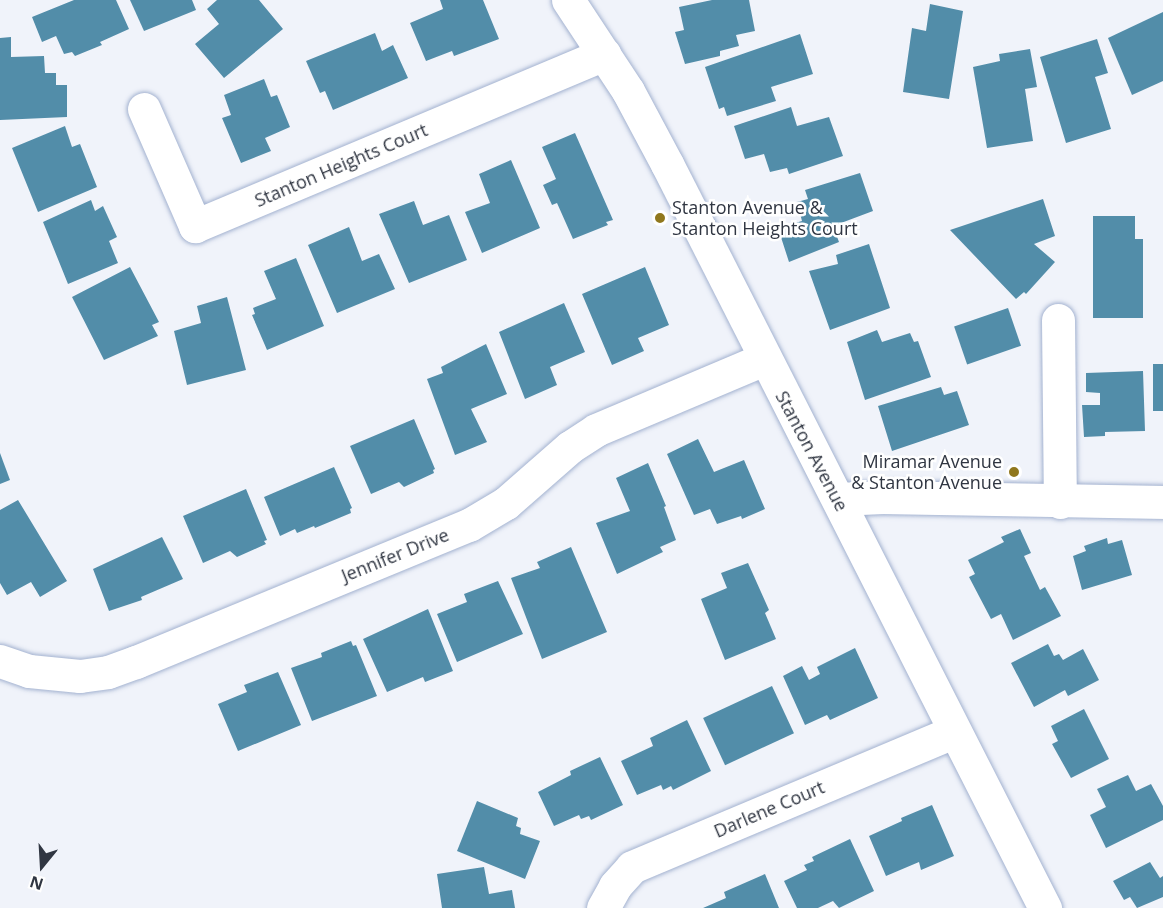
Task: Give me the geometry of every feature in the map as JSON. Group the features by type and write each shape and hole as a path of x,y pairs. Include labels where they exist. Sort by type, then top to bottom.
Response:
{"street":[{"name":"Stanton Avenue","path":"568,0 604,54 667,164 764,359 838,499 953,732 1045,908"},
{"name":"Stanton Heights Court","path":"144,109 195,226 604,54"},
{"path":"1058,320 1060,502"},
{"name":"Jennifer Drive","path":"0,661 29,671 80,676 108,672 136,662 469,525 506,503 570,447 596,430 764,359"},
{"path":"838,499 883,497 1060,502 1158,511"},
{"name":"Darlene Court","path":"603,908 615,886 632,867 953,732"}],"building":[{"path":"74,0 116,0 129,29 100,42 102,45 75,56 72,52 64,54 56,36 42,42 32,17"},
{"path":"130,0 192,0 196,10 144,31"},
{"path":"217,0 259,0 283,29 224,78 195,44 219,24 207,9"},
{"path":"440,0 483,0 499,39 454,56 452,51 426,61 410,23 443,9"},
{"path":"712,0 749,0 755,31 736,35 739,46 720,51 720,56 685,64 675,32 684,30 679,7"},
{"path":"930,4 963,11 949,99 903,92 912,28 926,31"},
{"path":"1163,12 1163,81 1132,95 1108,38"},
{"path":"375,33 382,51 393,45 408,78 333,110 325,91 320,93 306,61"},
{"path":"800,34 813,74 771,87 776,101 727,116 724,107 719,109 705,67"},
{"path":"11,37 11,57 44,56 45,73 56,73 56,85 67,85 67,117 0,120 0,38"},
{"path":"1097,39 1108,73 1095,77 1111,129 1066,143 1040,57"},
{"path":"1030,49 1037,87 1025,89 1033,141 987,148 973,67 1000,61 999,54"},
{"path":"264,79 271,97 277,95 290,127 265,138 271,151 241,163 222,118 231,115 224,95"},
{"path":"791,107 797,126 829,117 843,156 789,174 787,168 770,172 764,154 745,159 734,126"},
{"path":"65,126 72,147 80,144 97,187 38,212 12,148"},
{"path":"575,133 613,220 606,222 608,225 573,239 557,203 552,205 543,185 556,179 542,147"},
{"path":"511,160 540,228 482,253 465,212 490,203 479,174"},
{"path":"860,173 873,211 833,226 839,242 789,262 778,228 802,221 797,202 808,199 805,190"},
{"path":"1043,199 1055,236 1034,244 1055,262 1026,294 1024,292 1016,299 950,230"},
{"path":"91,200 95,211 103,206 117,237 109,241 118,263 68,284 43,222"},
{"path":"414,201 423,225 449,215 467,260 409,283 379,214"},
{"path":"1093,216 1135,216 1135,239 1143,239 1143,318 1093,318"},
{"path":"349,227 362,261 379,254 395,289 337,313 308,245"},
{"path":"869,244 890,308 830,330 809,271 838,264 836,255"},
{"path":"296,258 324,326 267,350 252,315 255,314 253,308 276,299 264,271"},
{"path":"130,267 159,322 152,325 158,336 104,360 72,297"},
{"path":"645,267 669,325 638,338 644,351 612,365 582,294"},
{"path":"227,297 246,370 187,385 174,331 201,323 197,306"},
{"path":"564,303 585,352 550,367 557,385 525,399 499,332"},
{"path":"1008,308 1021,346 967,364 954,327"},
{"path":"877,330 882,342 910,333 914,342 918,341 931,377 865,400 847,342"},
{"path":"486,344 507,394 471,409 487,442 455,455 427,379 443,373 441,367"},
{"path":"1153,364 1163,364 1163,411 1153,411"},
{"path":"1143,371 1145,431 1105,432 1105,436 1084,437 1082,405 1100,405 1100,393 1086,392 1086,373"},
{"path":"941,387 944,395 957,391 969,425 892,451 878,406"},
{"path":"414,419 435,469 434,473 404,487 399,482 371,494 350,446"},
{"path":"698,439 714,472 744,460 765,509 742,519 741,516 717,524 710,509 694,515 667,454"},
{"path":"0,453 10,480 0,484"},
{"path":"648,463 666,506 664,507 676,540 660,547 663,552 617,574 596,523 630,511 616,478"},
{"path":"334,467 352,508 351,513 315,528 314,526 297,533 295,529 280,536 264,497"},
{"path":"246,489 267,540 264,541 266,544 237,557 230,551 203,563 183,516"},
{"path":"18,500 67,581 40,597 31,582 7,595 0,583 0,510"},
{"path":"1020,529 1031,553 1024,556 1040,590 1045,587 1061,616 1013,640 1001,614 991,619 969,577 975,574 968,560 1004,542 1001,537"},
{"path":"162,537 183,579 141,597 142,600 109,611 93,569"},
{"path":"1107,538 1108,544 1122,540 1132,575 1082,590 1073,556 1086,551 1084,546"},
{"path":"571,547 607,632 542,659 511,578 540,568 537,562"},
{"path":"748,563 769,610 765,613 776,639 725,660 701,599 727,588 721,573"},
{"path":"498,581 523,634 457,662 437,614 467,602 464,594"},
{"path":"428,609 453,671 425,682 423,677 387,692 363,639"},
{"path":"351,641 353,646 356,645 377,696 312,721 291,668 322,657 321,653"},
{"path":"1048,644 1054,656 1059,654 1063,660 1083,649 1099,680 1068,696 1065,690 1034,707 1011,663"},
{"path":"855,648 878,698 830,720 827,715 805,725 783,676 802,666 809,680 820,674 817,667"},
{"path":"278,672 301,725 238,751 218,704 247,692 244,685"},
{"path":"772,686 794,733 725,765 703,718"},
{"path":"1084,709 1109,759 1071,778 1052,744 1058,741 1051,726"},
{"path":"687,720 711,771 673,790 671,786 663,790 661,785 637,795 621,761 653,746 650,738"},
{"path":"600,757 623,805 591,820 589,816 581,819 579,815 554,826 538,792 571,775 570,771"},
{"path":"1128,775 1136,791 1151,784 1163,806 1163,820 1106,848 1090,815 1106,807 1097,789"},
{"path":"477,801 518,818 516,826 521,828 520,834 540,841 525,879 457,851"},
{"path":"932,805 954,856 921,870 919,862 886,876 869,836 902,821 901,818"},
{"path":"850,839 874,891 839,908 833,901 818,908 797,908 784,881 807,870 804,865 814,861 812,857"},
{"path":"1150,862 1160,878 1163,876 1163,897 1137,908 1130,897 1124,900 1113,881"},
{"path":"484,867 489,894 512,890 515,908 442,908 437,874"},
{"path":"765,874 779,908 703,908 726,898 724,892"}],"place":[{"name":"Stanton Avenue & Stanton Heights Court","path":"660,218"},
{"name":"Miramar Avenue & Stanton Avenue","path":"1014,472"}]}
